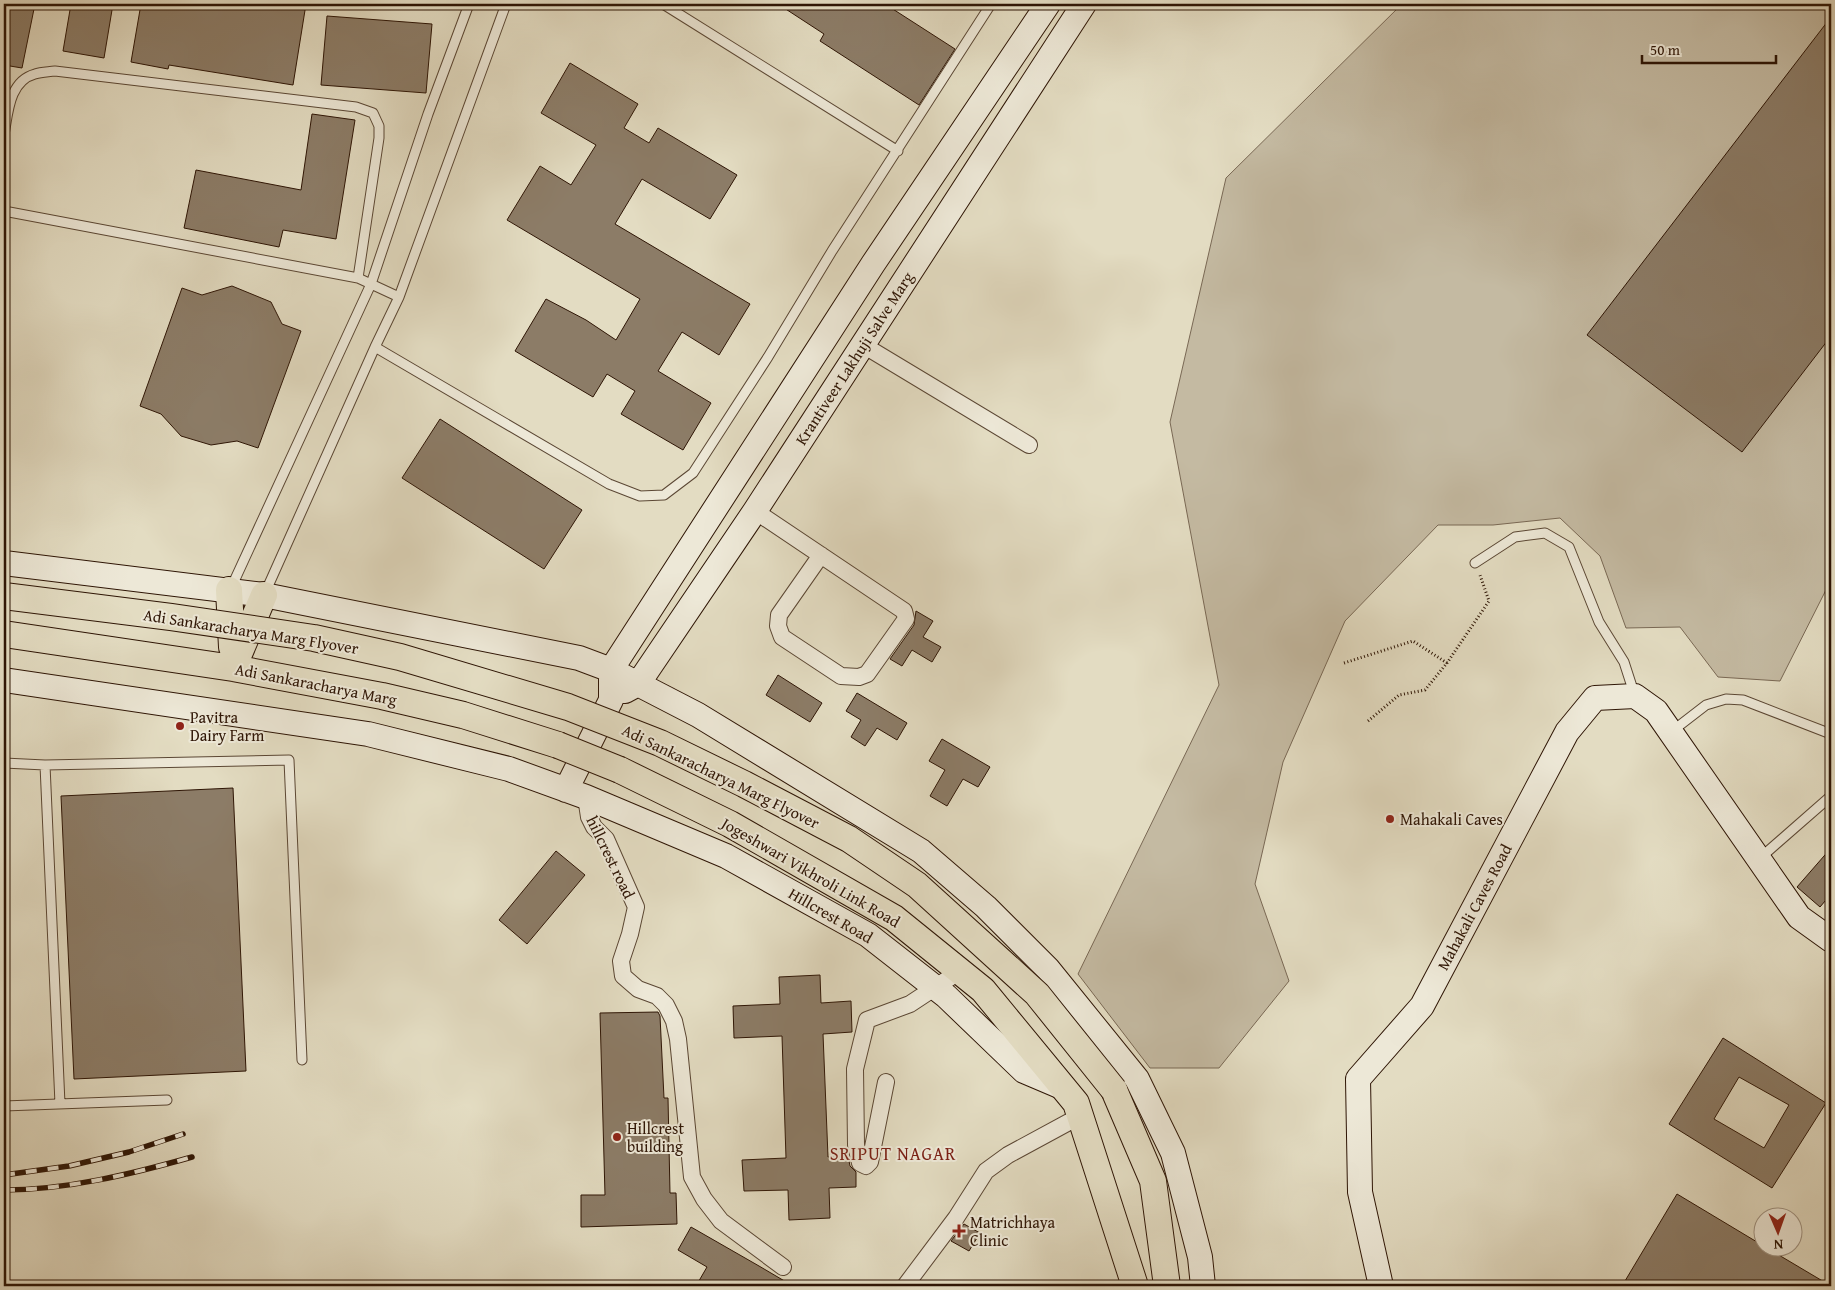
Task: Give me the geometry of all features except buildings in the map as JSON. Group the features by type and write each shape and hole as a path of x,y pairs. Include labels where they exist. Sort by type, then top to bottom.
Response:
{"main road":[{"path":"576,794 611,700 611,670 873,264 1048,4"},
{"name":"Krantiveer Lakhuji Salve Marg","path":"611,700 638,684 755,511 1084,4"},
{"path":"4,563 264,595 579,658 611,670 698,715 921,852 986,907 1048,969 1137,1079 1173,1153 1200,1257 1202,1286"},
{"path":"229,590 234,668"},
{"path":"234,668 264,595"},
{"name":"Adi Sankaracharya Marg Flyover","path":"4,596 314,638 400,657 483,680 568,707 660,743 849,839 917,885 1030,987 1114,1090 1153,1182 1167,1286"},
{"name":"Adi Sankaracharya Marg","path":"4,634 234,668 391,698 463,715 558,745 620,770"},
{"name":"Hillcrest Road","path":"4,680 368,734 509,769 576,794 726,856 868,935 935,987 1024,1071 1064,1088"},
{"path":"1635,696 1656,711 1799,917 1831,940"},
{"name":"Mahakali Caves Road","path":"1381,1286 1360,1192 1358,1079 1422,1006 1567,732 1595,698 1635,696"},
{"name":"Jogeshwari Vikhroli Link Road","path":"620,770 730,824 894,918 983,990 1076,1103 1135,1286"}],"street":[{"path":"863,345 1029,445"},
{"path":"755,511 821,555 906,613 906,619 867,674 859,677 841,676 782,637 778,626 779,615 821,555"},
{"name":"hillcrest road","path":"576,794 594,827 606,839 636,907 621,962 623,976 638,989 657,996 666,1005 674,1021 678,1039 692,1177 704,1199 721,1221 783,1267"},
{"path":"886,1082 870,1162 866,1166 860,1163 856,1145 855,1069 867,1020 910,1004 960,972"},
{"path":"904,1286 956,1218 986,1171 1008,1155 1080,1116"}],"lane":[{"path":"229,590 371,284 428,114 469,4"},
{"path":"264,595 278,560 399,297 506,4"},
{"path":"663,4 898,151"},
{"path":"375,347 609,484 640,496 664,494 693,473 768,357 832,251 991,4"},
{"path":"4,135 13,93 20,82 33,74 55,70 356,107 373,114 379,126 379,138 358,278"},
{"path":"4,212 358,278 399,297"},
{"path":"1475,563 1516,537 1545,533 1569,546 1599,622 1624,662 1635,696"},
{"path":"1671,732 1706,705 1726,699 1744,700 1831,734"},
{"path":"4,763 289,760 302,1060"},
{"path":"46,764 60,1104"},
{"path":"1759,859 1831,796"},
{"path":"4,1106 167,1100"}],"path":[{"path":"1368,721 1399,695 1425,690 1448,663 1489,601 1475,563"},
{"path":"1344,663 1413,641 1448,663"}],"shaded area":[{"path":"1402,4 1831,4 1831,580 1780,681 1718,677 1680,627 1626,628 1600,556 1560,518 1493,525 1438,525 1345,621 1283,762 1255,884 1289,981 1219,1068 1150,1068 1078,974 1219,685 1170,422 1226,178"}],"railway":[{"path":"4,1175 69,1166 129,1152 183,1134"},
{"path":"4,1190 51,1187 99,1180 192,1157"}],"place":[{"name":"Pavitra Dairy Farm","path":"180,726"},
{"name":"Mahakali Caves","path":"1390,819"},
{"name":"Hillcrest building","path":"617,1137"},
{"name":"Matrichhaya Clinic","path":"959,1231"}],"district":[{"name":"SRIPUT NAGAR","path":"893,1153"}]}
